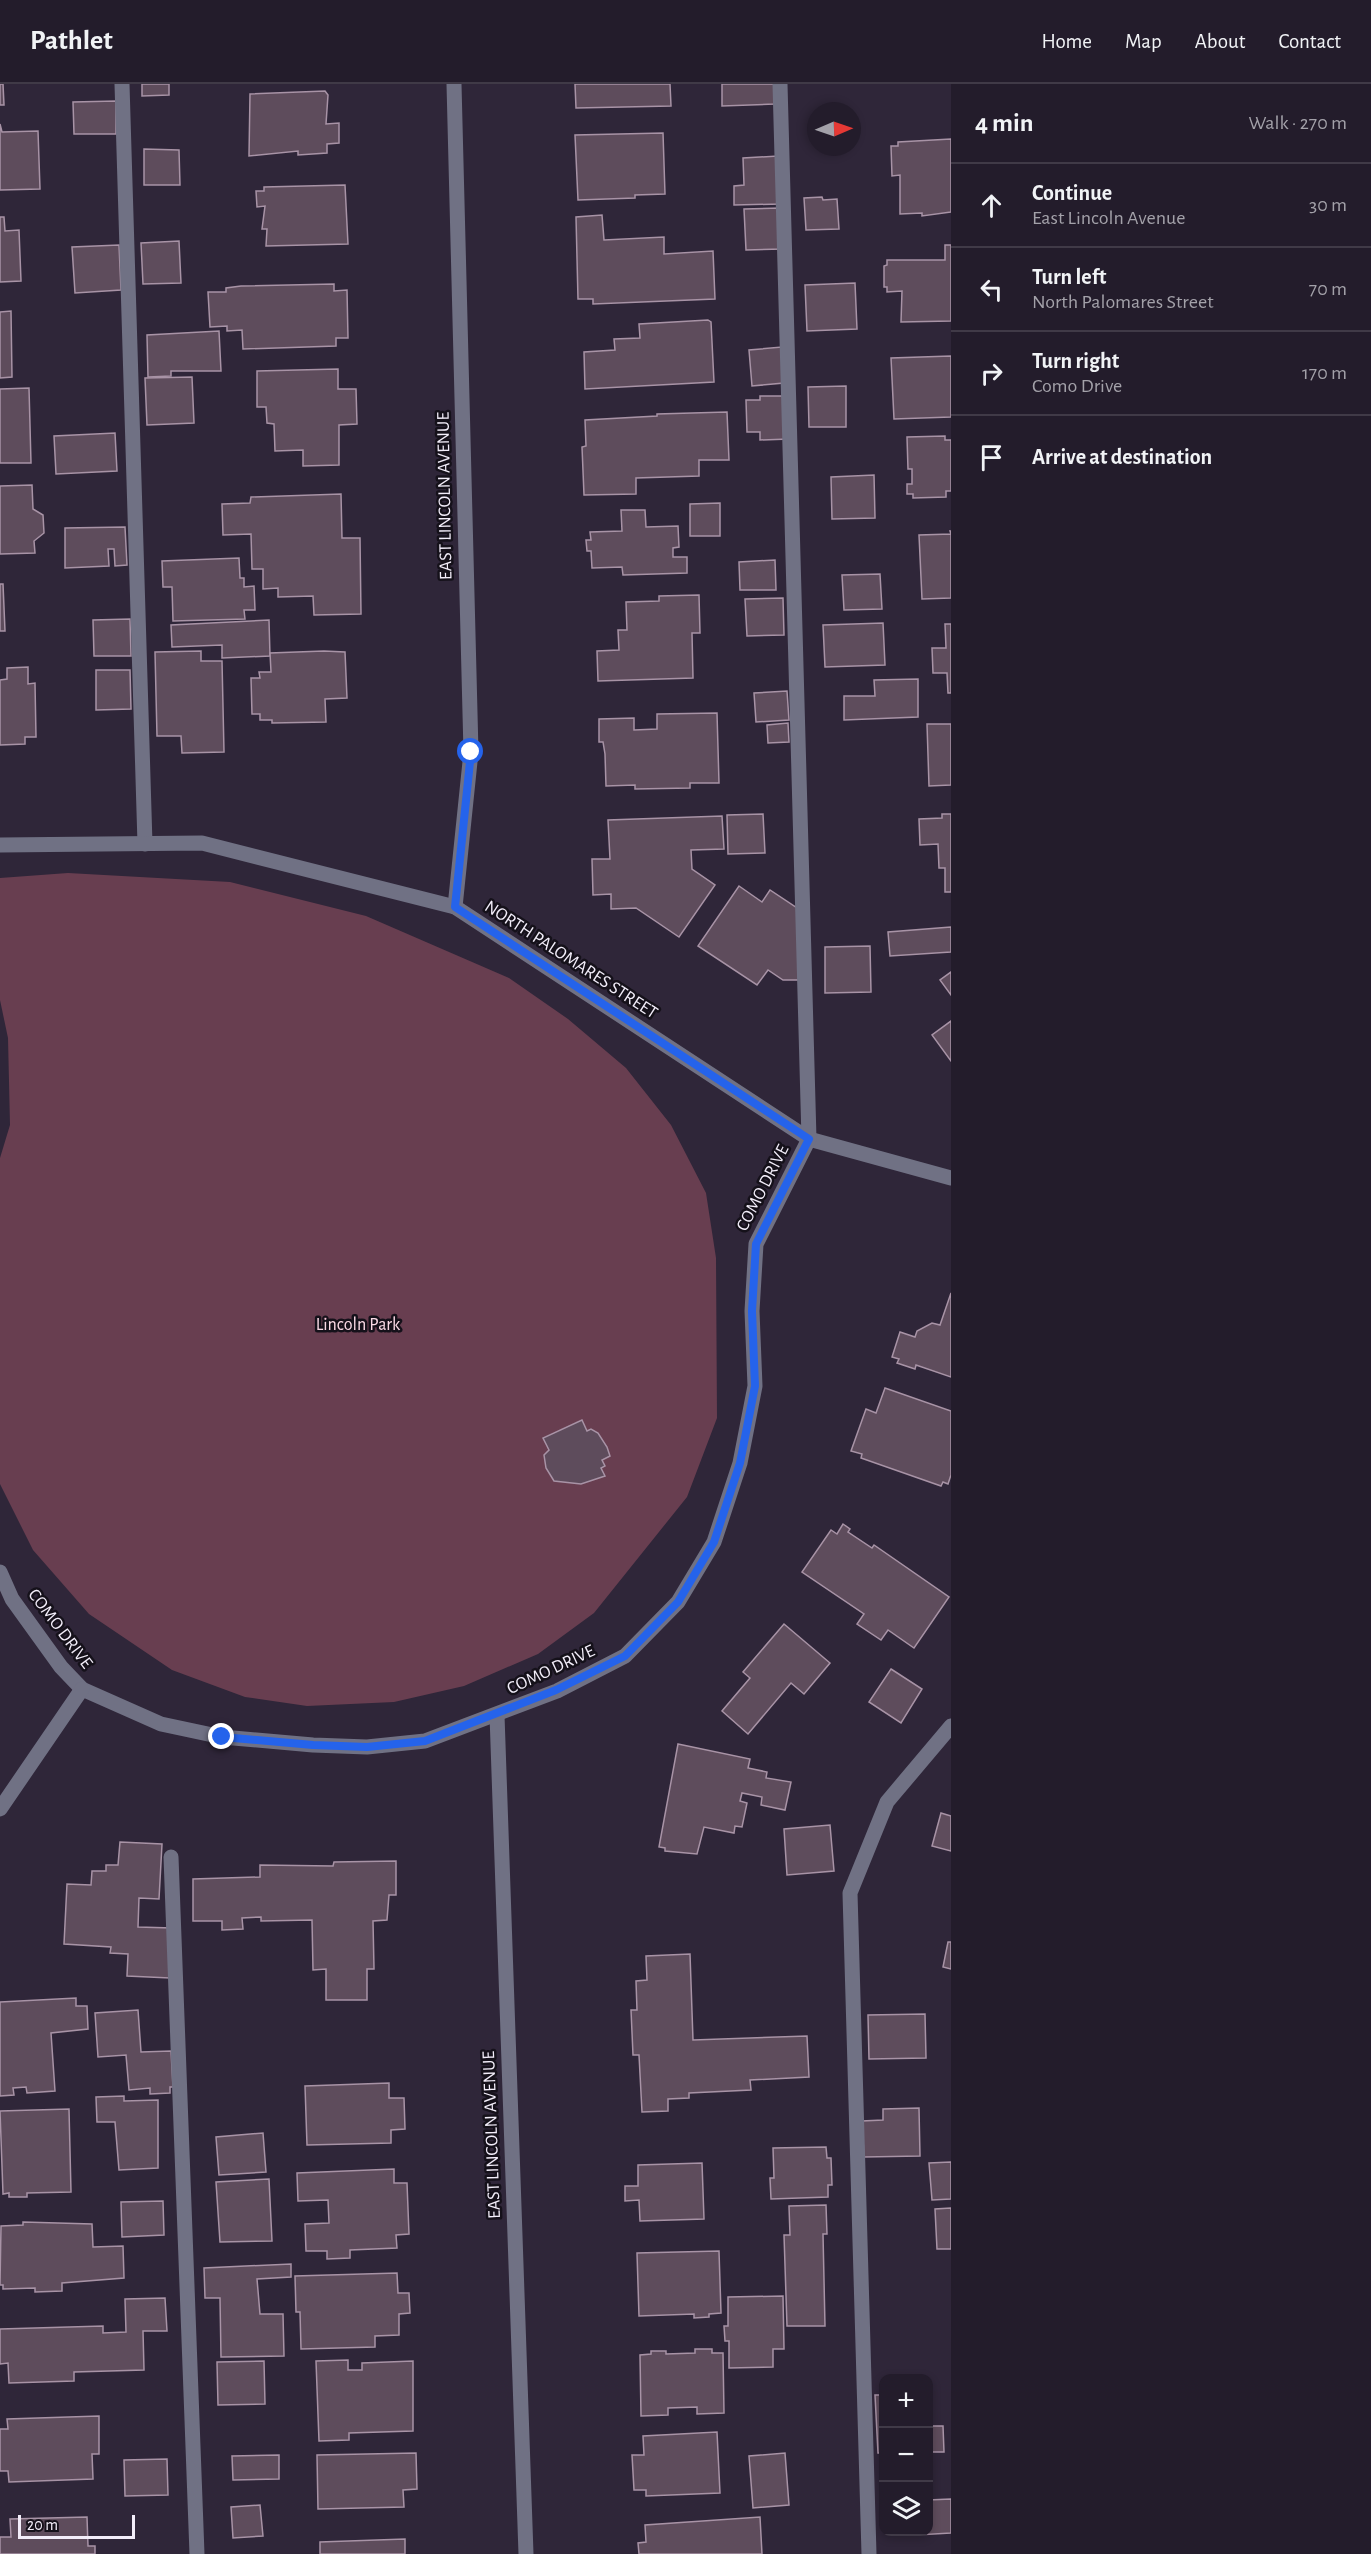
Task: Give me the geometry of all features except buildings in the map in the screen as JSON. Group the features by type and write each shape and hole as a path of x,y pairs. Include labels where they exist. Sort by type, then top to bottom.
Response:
{"street":[{"path":"122,84 145,844"},
{"name":"EAST LINCOLN AVENUE","path":"454,84 471,752 455,907"},
{"path":"780,84 809,1139"},
{"name":"NORTH PALOMARES STREET","path":"0,845 202,843 455,907 809,1139 951,1178"},
{"name":"COMO DRIVE","path":"0,1572 12,1599 61,1667 82,1689 161,1724 222,1737 367,1747 425,1741 497,1715 556,1690 625,1656 678,1602 714,1542 740,1463 755,1386 752,1311 756,1244 809,1139"},
{"path":"0,1809 82,1689"},
{"name":"EAST LINCOLN AVENUE","path":"497,1715 526,2554"},
{"path":"869,2554 850,1893 887,1802 951,1726"},
{"path":"171,1857 197,2554"}],"green space":[{"name":"Lincoln Park","path":"68,873 230,882 366,916 509,978 568,1019 626,1068 671,1125 706,1193 716,1258 717,1418 687,1497 594,1613 538,1654 464,1686 394,1702 307,1706 245,1697 172,1670 89,1614 33,1550 0,1484 0,1158 10,1125 8,1038 0,1000 0,878"}],"route":[{"path":"222,1737 367,1747 425,1741 497,1715 556,1690 625,1656 678,1602 714,1542 740,1463 755,1386 752,1311 756,1244 809,1139 455,907 471,752"}]}
